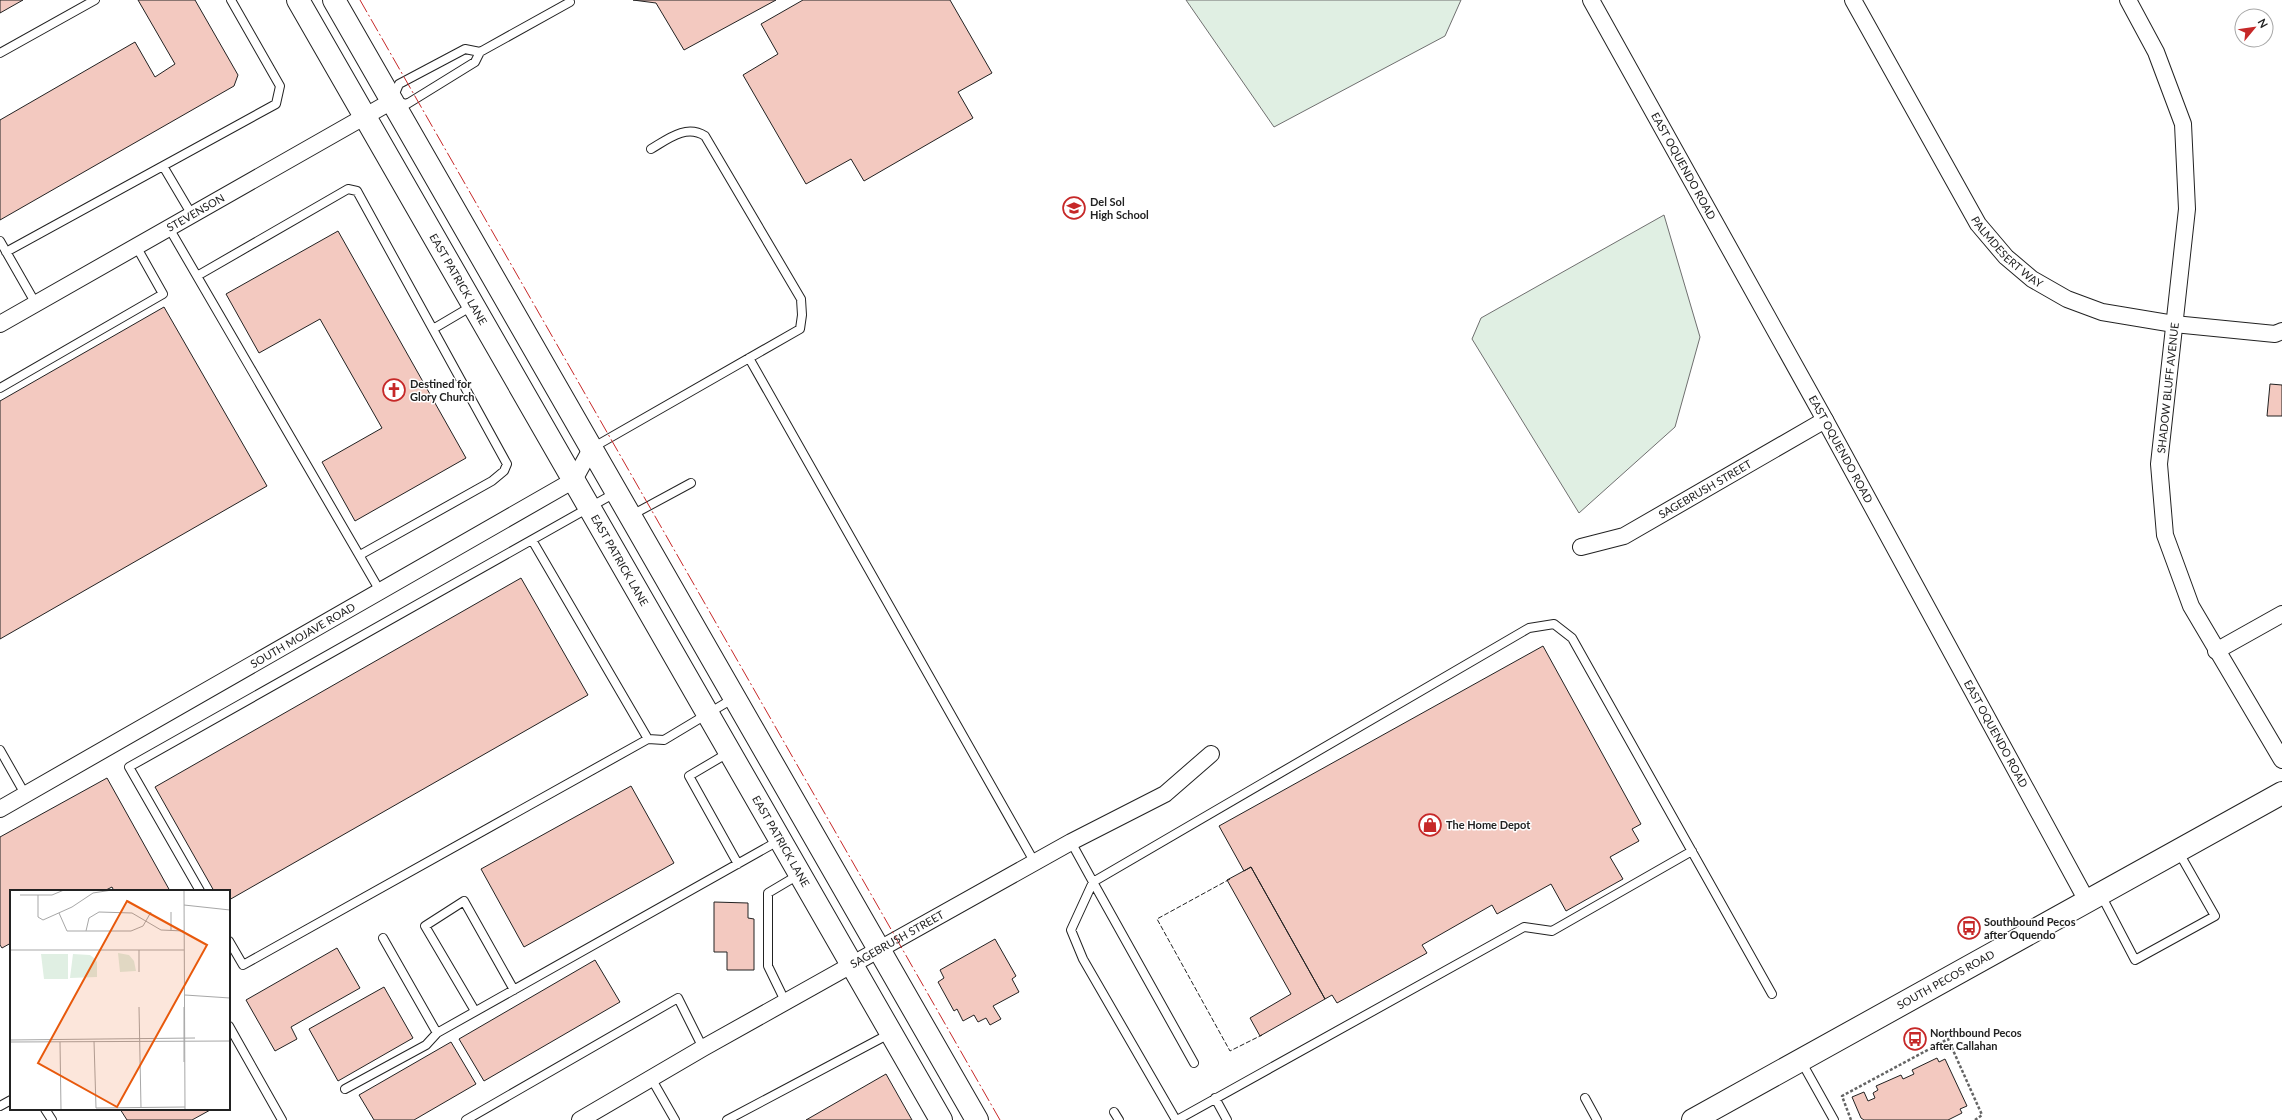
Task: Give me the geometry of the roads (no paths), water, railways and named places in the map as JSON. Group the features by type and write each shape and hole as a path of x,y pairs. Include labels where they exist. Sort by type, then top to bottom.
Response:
{"main road":[{"name":"EAST PATRICK LANE","path":"298,0 780,840 892,1032 941,1120"},
{"path":"334,0 977,1120"},
{"name":"SOUTH PECOS ROAD","path":"1693,1120 2094,897 2281,796"}],"street":[{"name":"EAST OQUENDO ROAD","path":"1591,0 1825,420 2094,897"},
{"name":"PALMDESERT WAY","path":"1853,0 1978,224 2006,257 2032,279 2067,299 2102,312 2174,324 2275,334 2282,331"},
{"name":"SHADOW BLUFF AVENUE","path":"2128,0 2156,52 2183,124 2187,209 2159,464 2165,535 2191,606 2216,651 2282,760"},
{"name":"STEVENSON","path":"0,324 392,101"},
{"name":"SAGEBRUSH STREET","path":"1581,547 1624,536 1825,420"},
{"path":"574,480 592,449"},
{"name":"SOUTH MOJAVE ROAD","path":"0,809 574,480"},
{"path":"2216,651 2282,614"},
{"name":"SAGEBRUSH STREET","path":"586,1119 651,1078 703,1048 853,966 1071,842 1165,794 1210,754"}],"lane":[{"path":"0,53 95,0"},
{"path":"6,252 276,104 280,86 231,0"},
{"path":"480,52 465,49 406,80 399,84 392,101 408,104 475,62 480,52 570,2"},
{"path":"592,449 800,329 802,315 801,299 705,136 697,131 681,132 651,149"},
{"path":"163,166 192,215"},
{"path":"197,276 348,189 357,191 507,464 504,472 492,481 360,555"},
{"path":"169,228 380,591"},
{"path":"0,241 36,304"},
{"path":"0,378 2,386 163,294 136,246"},
{"path":"433,329 473,305"},
{"path":"749,358 1035,863"},
{"path":"630,516 691,483"},
{"path":"199,890 129,767 616,492"},
{"path":"532,540 648,739"},
{"path":"1692,851 1552,931 1524,927 1176,1120 1083,959 1071,930 1093,882 1529,628 1554,624 1572,638 1692,851 1772,994"},
{"path":"230,943 243,966 648,739 664,740 734,698"},
{"path":"0,750 25,794"},
{"path":"730,752 689,776 738,864"},
{"path":"344,1089 426,1045 437,1033 780,840"},
{"path":"1071,842 1194,1063"},
{"path":"2094,897 2135,960 2214,916 2178,851"},
{"path":"786,1003 768,966 768,893 800,874"},
{"path":"475,1012 425,926 464,901 514,990"},
{"path":"383,938 437,1033"},
{"path":"466,1120 678,998 703,1048"},
{"path":"230,1028 282,1120"},
{"path":"727,1120 892,1032"},
{"path":"1801,1060 1834,1120"},
{"path":"651,1078 674,1120"},
{"path":"1215,1098 1227,1120"},
{"path":"1585,1098 1597,1120"},
{"path":"0,1106 10,1101"},
{"path":"46,1110 52,1120"},
{"path":"1114,1112 1119,1120"}],"place":[{"name":"Del Sol High School","path":"1074,208"},
{"name":"Destined for Glory Church","path":"394,390"},
{"name":"The Home Depot","path":"1430,825"},
{"name":"Southbound Pecos after Oquendo","path":"1969,928"},
{"name":"Northbound Pecos after Callahan","path":"1915,1039"}]}
